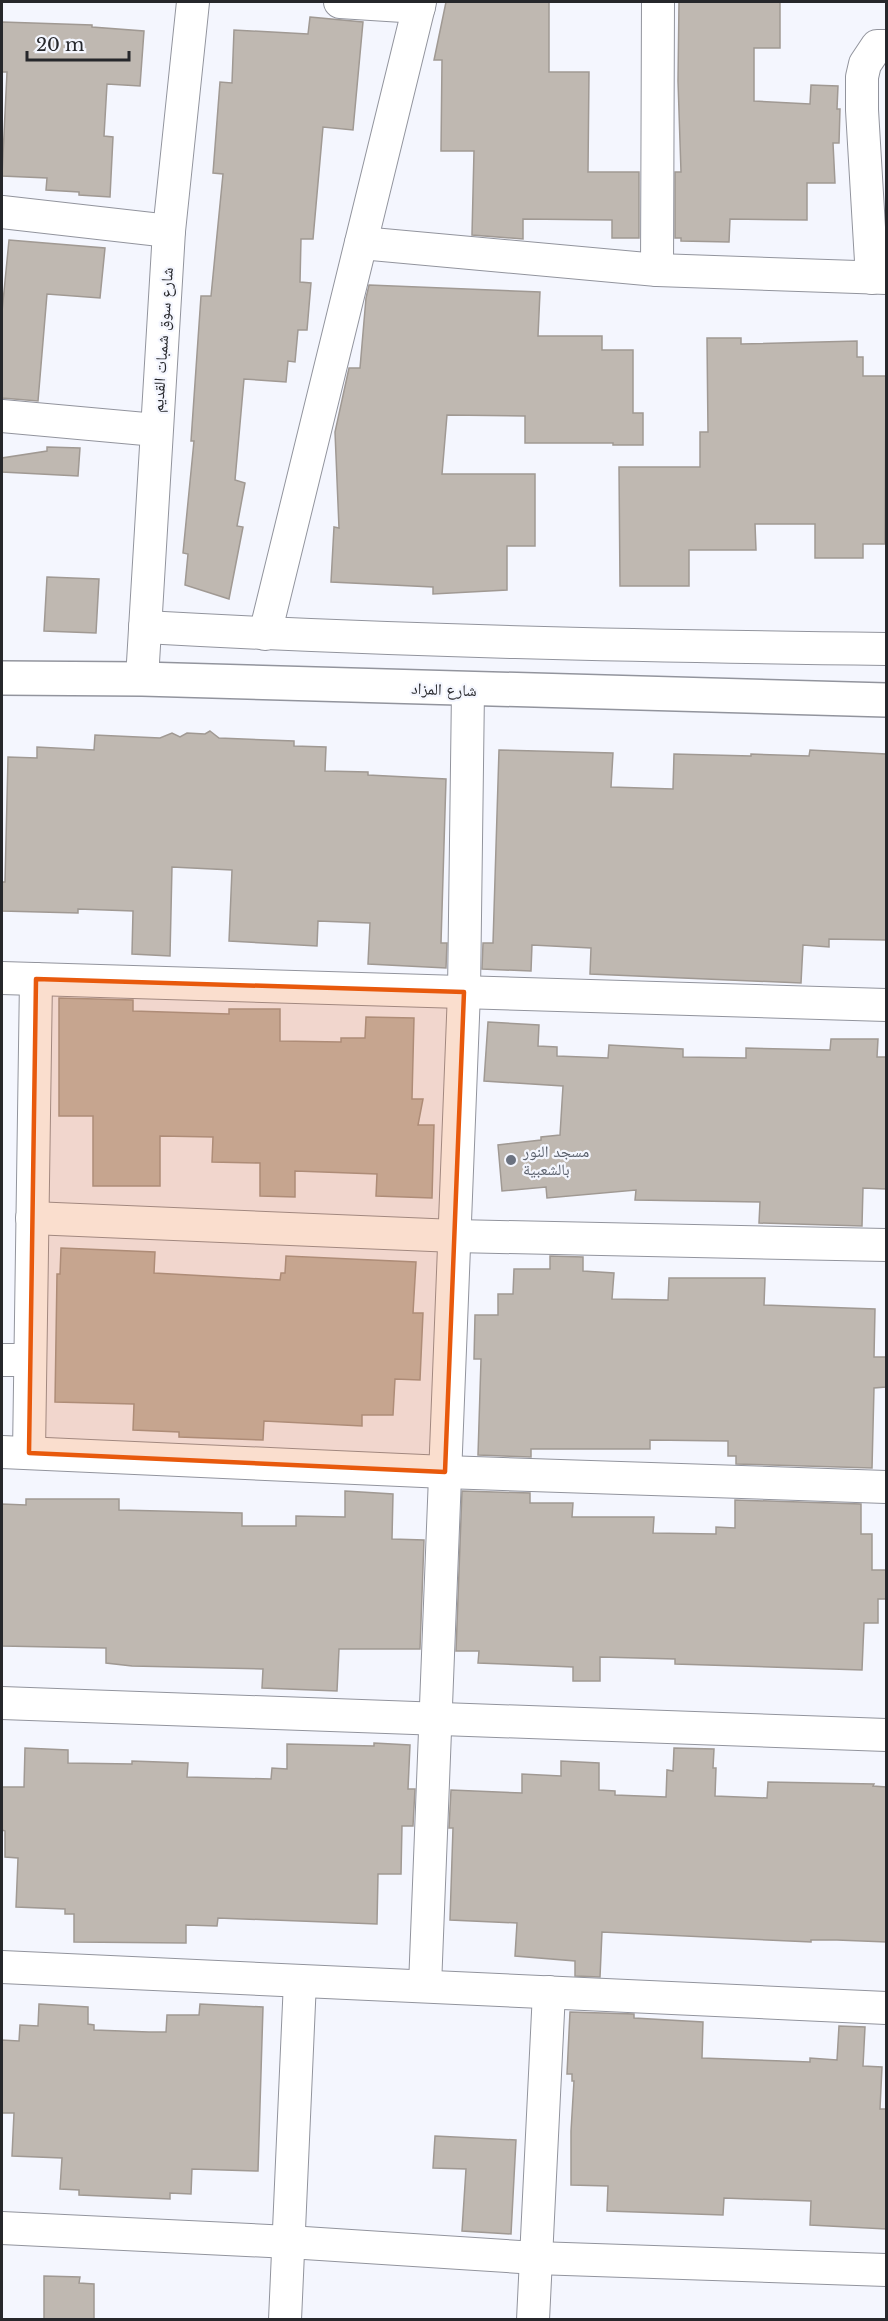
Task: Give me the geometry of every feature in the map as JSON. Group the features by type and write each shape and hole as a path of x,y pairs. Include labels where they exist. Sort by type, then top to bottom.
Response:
{"street":[{"name":"شارع سوق شمبات القديم","path":"142,679 169,231 193,2"},
{"path":"265,634 420,4 340,2"},
{"path":"657,270 658,2"},
{"path":"361,243 657,270 879,278 862,110 862,77 865,64 877,46 886,46"},
{"path":"2,212 169,231"},
{"path":"2,416 156,430"},
{"path":"145,627 265,634 752,648 886,649"},
{"name":"شارع المزاد","path":"2,678 142,679 886,700"},
{"path":"425,1986 464,992 468,690"},
{"path":"2,978 886,1005"},
{"path":"36,979 32,1218 16,1360 15,1452 445,1472 886,1487"},
{"path":"32,1218 455,1236 886,1245"},
{"path":"2,1703 886,1735"},
{"path":"2,1967 886,2007"},
{"path":"285,2319 300,1981"},
{"path":"533,2319 549,1992"},
{"path":"2,2228 290,2242 536,2258 886,2270"}],"highlighted area":[{"path":"36,979 464,992 445,1472 29,1453"}],"building":[{"path":"446,2 549,2 549,72 589,72 588,172 639,172 639,238 612,238 612,220 523,219 523,239 472,235 474,151 441,151 442,60 434,60"},
{"path":"679,2 780,2 780,48 754,48 754,101 810,104 811,85 838,86 839,143 833,143 835,183 807,183 807,220 730,219 729,242 681,241 681,238 675,238 675,172 681,172 678,81"},
{"path":"310,17 363,22 353,130 323,127 313,239 301,239 300,282 311,283 307,330 298,330 295,362 288,361 286,382 244,379 235,480 245,483 237,526 243,527 229,599 185,585 188,554 183,553 194,441 191,441 201,296 211,296 223,174 213,173 220,82 232,83 234,30 308,34"},
{"path":"2,22 92,25 92,27 144,31 140,86 107,84 104,136 113,137 110,197 46,190 47,178 2,176 7,72 2,72"},
{"path":"9,240 105,248 100,298 47,294 38,401 2,398 2,312"},
{"path":"369,285 540,292 538,336 602,336 602,350 633,350 633,413 643,413 643,445 525,443 525,416 447,415 442,474 535,474 535,546 507,546 507,590 433,594 433,587 331,582 334,527 339,528 335,432 349,368 360,368"},
{"path":"707,338 741,338 741,344 857,341 857,357 863,357 863,376 886,376 885,544 863,544 863,558 815,558 815,524 755,524 756,550 689,550 689,586 620,586 619,467 700,467 700,432 708,432"},
{"path":"47,447 80,448 78,476 2,472 2,458 47,451"},
{"path":"47,577 99,579 96,633 44,631"},
{"path":"210,731 219,738 294,741 294,746 326,747 325,771 368,772 368,775 446,779 441,943 447,943 446,968 368,964 370,923 318,921 317,946 229,941 232,870 172,867 170,956 132,954 133,911 78,909 78,913 2,911 2,882 5,882 8,757 37,758 37,747 94,750 95,735 160,738 172,733 180,737 187,733 205,734"},
{"path":"499,750 613,753 611,787 673,789 674,754 809,756 810,750 886,754 886,940 829,939 829,947 803,945 801,983 590,974 591,948 532,945 531,971 482,969 483,943 493,943"},
{"path":"59,998 133,1000 133,1011 229,1014 229,1009 280,1009 280,1041 341,1042 341,1038 365,1038 366,1017 414,1018 412,1099 423,1099 418,1125 434,1125 432,1198 376,1196 377,1174 295,1171 295,1197 260,1196 260,1163 212,1162 213,1137 160,1136 160,1186 93,1186 93,1116 59,1116"},
{"path":"488,1022 539,1025 538,1046 557,1047 557,1056 608,1058 609,1045 683,1049 683,1057 746,1058 746,1048 830,1050 831,1039 878,1039 877,1057 886,1057 886,1189 863,1188 862,1226 759,1223 760,1202 635,1200 636,1190 547,1198 546,1187 502,1191 498,1145 541,1140 541,1137 560,1135 563,1086 484,1081"},
{"path":"61,1248 155,1252 154,1273 280,1280 281,1273 285,1273 286,1256 416,1262 413,1313 423,1313 420,1380 395,1379 393,1415 362,1415 362,1426 264,1421 263,1440 179,1437 179,1432 133,1430 134,1404 55,1402 57,1274 60,1274"},
{"path":"550,1256 583,1257 583,1271 614,1273 612,1299 668,1300 669,1278 765,1278 764,1305 875,1309 874,1357 886,1357 886,1387 874,1388 872,1468 736,1464 736,1456 728,1456 728,1441 650,1440 650,1449 531,1449 531,1457 478,1455 481,1359 474,1359 475,1315 498,1315 498,1294 513,1294 514,1269 550,1269"},
{"path":"345,1491 393,1494 392,1539 424,1540 420,1649 339,1649 337,1691 262,1688 263,1669 132,1666 106,1663 106,1648 2,1646 2,1504 26,1505 26,1499 119,1499 119,1510 242,1513 242,1526 296,1526 296,1516 345,1517"},
{"path":"462,1491 530,1493 530,1503 573,1503 572,1517 654,1517 653,1533 716,1534 716,1527 735,1528 735,1500 861,1504 861,1534 872,1534 872,1570 886,1570 886,1599 878,1599 878,1623 864,1623 862,1670 675,1664 675,1659 600,1657 600,1681 573,1681 573,1667 478,1663 479,1651 456,1651"},
{"path":"374,1743 410,1745 408,1789 415,1789 413,1826 402,1826 401,1874 378,1874 377,1924 218,1918 217,1926 186,1925 186,1943 74,1942 74,1914 65,1914 65,1909 16,1907 18,1858 5,1857 5,1831 2,1830 2,1787 24,1787 25,1748 68,1750 68,1763 132,1764 132,1761 188,1763 187,1777 271,1779 272,1768 287,1769 287,1744 374,1746"},
{"path":"674,1748 714,1749 715,1796 767,1798 768,1782 874,1784 873,1786 886,1787 886,1942 811,1940 811,1942 602,1932 600,1977 575,1976 575,1961 515,1956 517,1923 450,1920 453,1828 449,1828 451,1790 522,1793 522,1774 561,1776 561,1761 599,1763 599,1790 615,1791 615,1795 666,1797 667,1770 673,1771"},
{"path":"39,2004 88,2007 88,2024 94,2025 94,2030 149,2032 166,2032 167,2015 199,2015 200,2004 263,2007 258,2171 192,2169 191,2194 170,2193 170,2199 79,2195 79,2190 60,2189 62,2158 12,2156 14,2113 2,2113 2,2040 19,2041 20,2025 38,2026"},
{"path":"570,2012 634,2014 634,2018 703,2022 702,2058 810,2062 810,2058 837,2060 839,2026 865,2027 863,2066 882,2067 880,2109 886,2109 886,2229 810,2225 811,2201 724,2198 723,2215 607,2211 608,2186 571,2185 574,2081 572,2081 572,2074 567,2074"},
{"path":"435,2136 516,2140 511,2234 462,2231 466,2169 433,2168"},
{"path":"44,2276 80,2277 79,2283 94,2284 94,2319 44,2319"}],"place":[{"name":"مسجد النور بالشعبية","path":"511,1160"}]}
